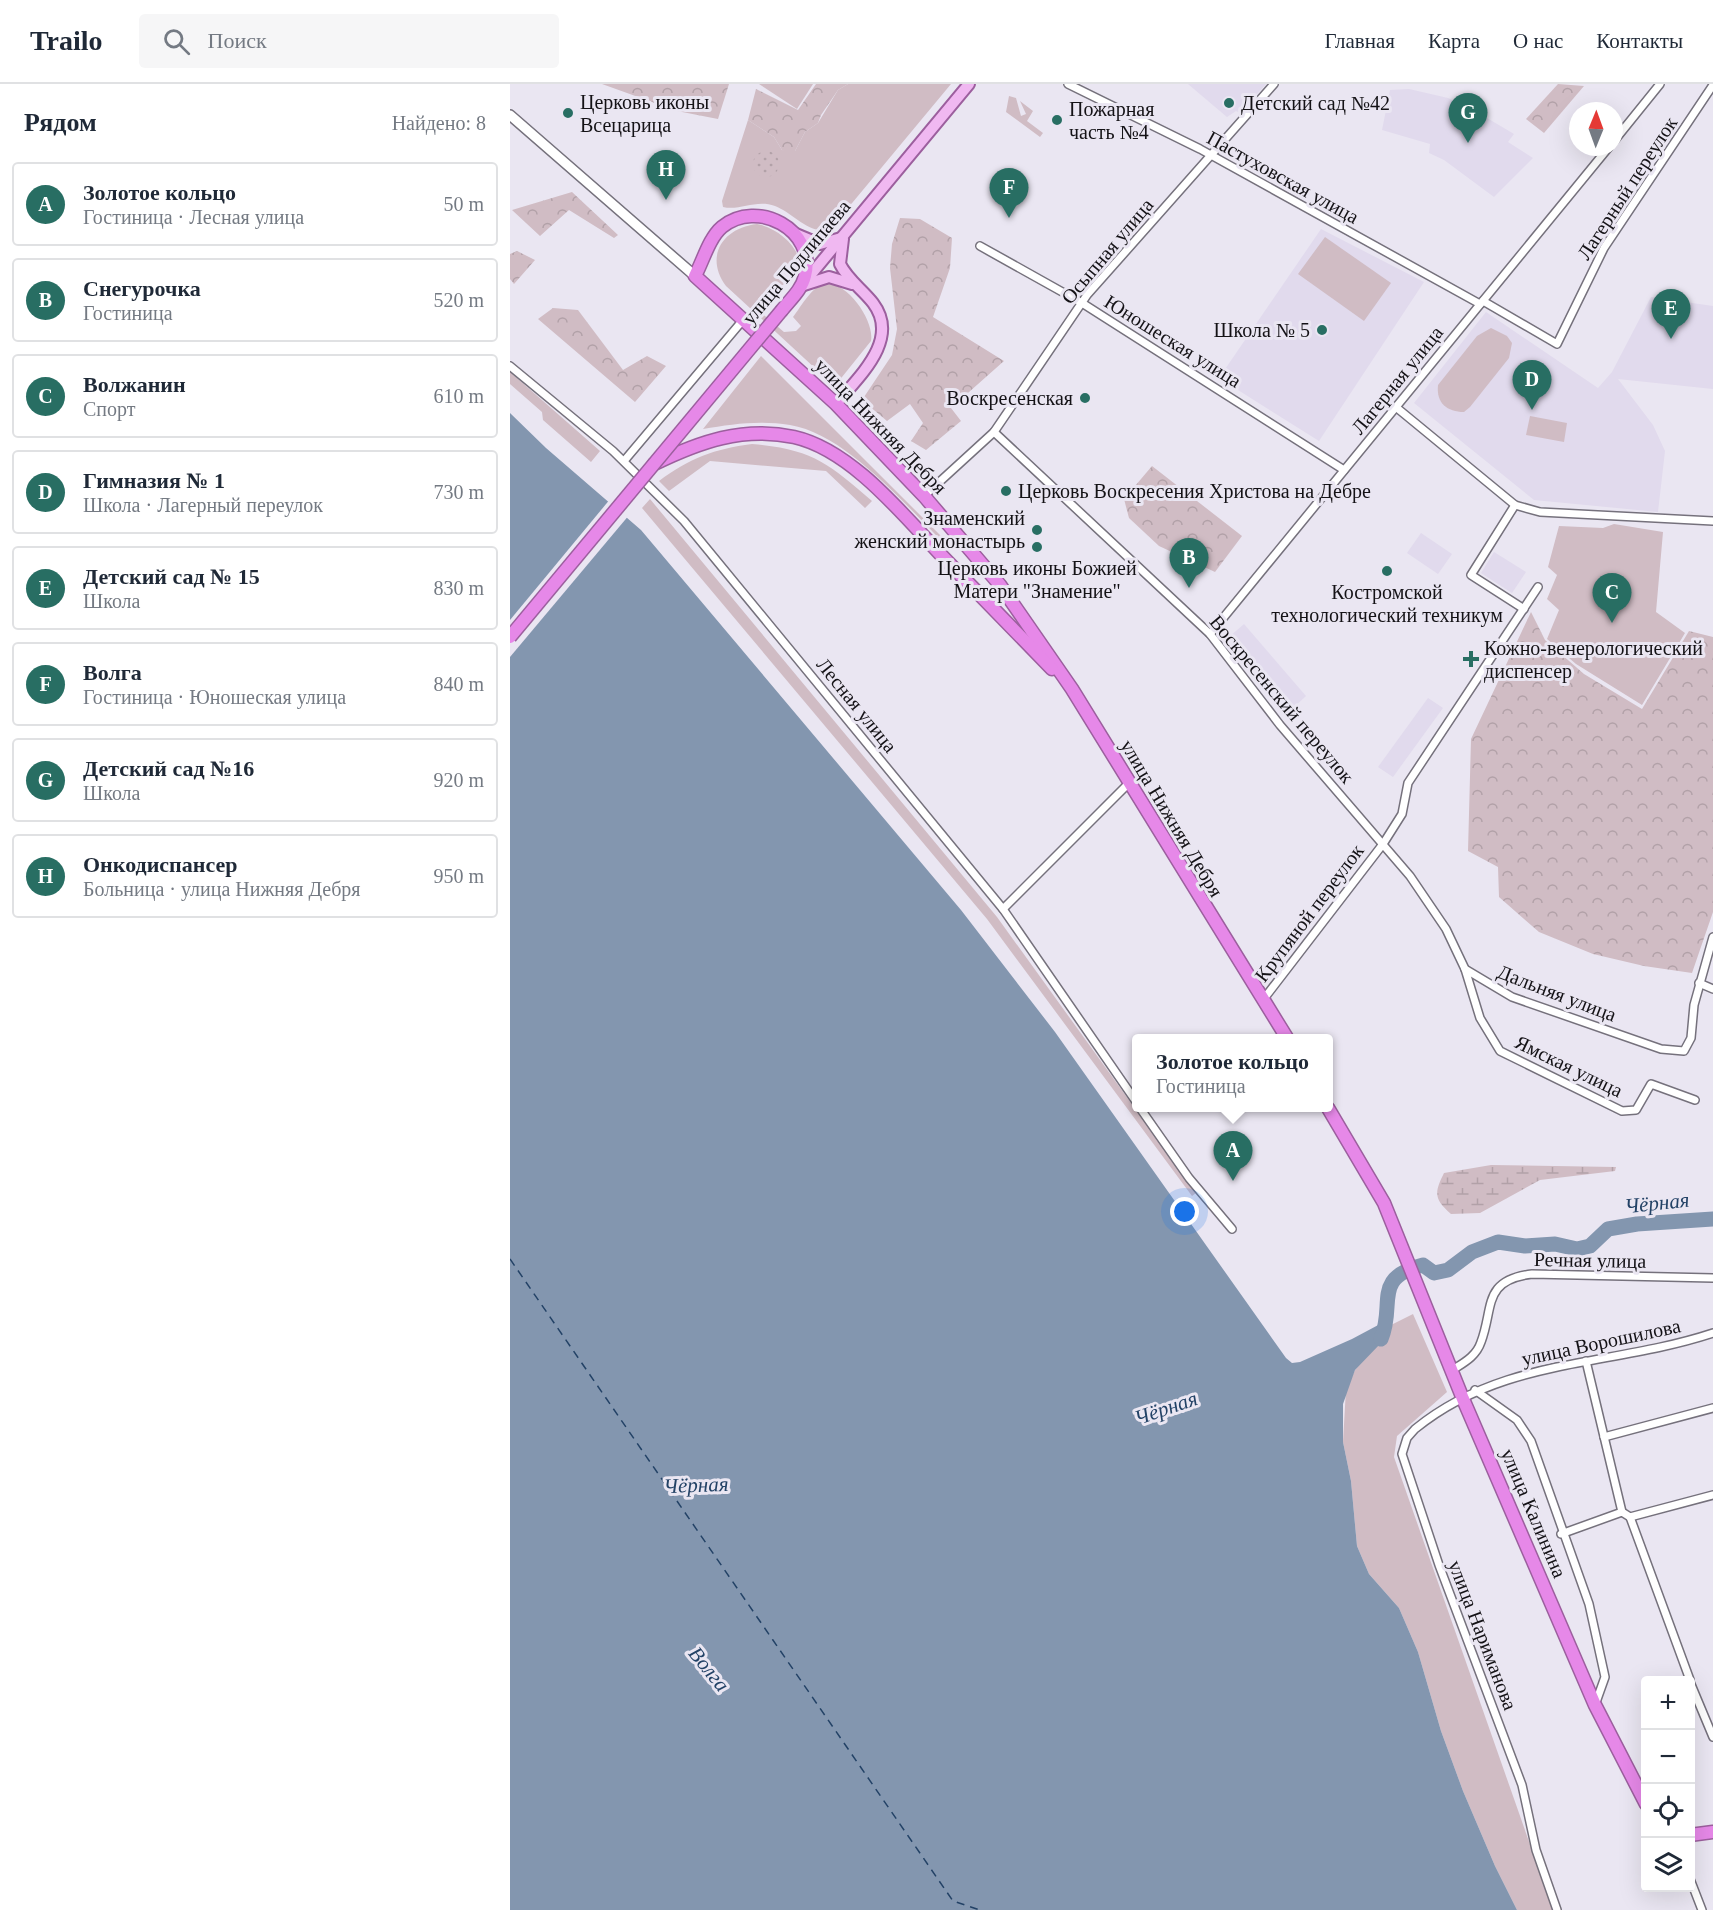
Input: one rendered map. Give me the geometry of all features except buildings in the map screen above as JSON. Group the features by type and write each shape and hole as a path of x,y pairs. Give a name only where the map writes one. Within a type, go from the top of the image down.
{"highway":[{"path":"695,276 715,234 734,220 747,216 765,217 776,220 796,234 807,255 805,277 801,287"},
{"name":"улица Нижняя Дебря","path":"695,276 836,404 924,496 1000,585 1072,689 1284,1034"},
{"name":"улица Подлипаева","path":"510,638 801,287"},
{"path":"653,464 705,441 735,435 765,434 794,437 836,455 898,510 1072,689"},
{"name":"улица Калинина","path":"1331,1112 1384,1203 1451,1371 1595,1705 1641,1794"},
{"path":"1695,1834 1713,1832"}],"main road":[{"name":"улица Подлипаева","path":"801,287 969,84"},
{"name":"улица Нижняя Дебря","path":"510,115 695,276"},
{"path":"796,234 820,244 828,244 844,236"},
{"path":"836,404 868,364 882,340 882,319 877,309 855,286 840,264 839,253 844,236"},
{"path":"801,287 829,277 855,286"}],"street":[{"name":"Пастуховская улица","path":"1068,84 1210,155 1557,344"},
{"name":"Осыпная улица","path":"924,496 994,432 1082,303 1274,84"},
{"path":"1623,130 1660,84"},
{"name":"Лагерный переулок","path":"1557,344 1604,248 1713,85"},
{"name":"Лагерная улица","path":"1210,634 1602,156"},
{"name":"Юношеская улица","path":"980,246 1082,303 1344,470"},
{"path":"624,461 743,320"},
{"name":"Лесная улица","path":"510,366 624,461 684,521 1003,909 1132,1096"},
{"path":"1397,408 1515,505 1540,513 1713,521"},
{"name":"Воскресенский переулок","path":"994,432 1210,634 1280,725 1383,844"},
{"path":"1515,505 1471,575 1524,609"},
{"path":"1465,969 1446,928 1410,876 1383,844 1402,814 1408,783 1538,588"},
{"path":"1003,909 1129,783"},
{"name":"Крупяной переулок","path":"1263,1001 1383,844"},
{"name":"Дальняя улица","path":"1465,969 1512,997 1675,1052 1684,1051 1689,1046 1699,982 1713,937"},
{"name":"Ямская улица","path":"1465,969 1480,1018 1500,1051 1622,1111 1636,1110 1651,1084 1695,1100"},
{"path":"1699,982 1713,989"},
{"path":"1143,1112 1188,1178 1232,1229"},
{"name":"Речная улица","path":"1451,1371 1472,1357 1481,1342 1493,1294 1515,1276 1532,1274 1713,1278"},
{"name":"улица Ворошилова","path":"1463,1399 1475,1390 1555,1365 1679,1344 1713,1333"},
{"path":"1586,1361 1622,1512 1630,1517 1688,1676"},
{"name":"улица Калинина","path":"1475,1390 1517,1420 1531,1441 1562,1534 1589,1604 1605,1677 1595,1705"},
{"name":"улица Нариманова","path":"1463,1399 1415,1429 1407,1438 1402,1454 1439,1566 1522,1785 1536,1850 1557,1910"},
{"path":"1604,1437 1713,1408"},
{"path":"1630,1517 1713,1495"},
{"path":"1562,1534 1622,1512"},
{"path":"1695,1693 1713,1737"},
{"path":"1695,1892 1702,1910"}],"shaded area":[{"name":"Детский сад №42","path":"1188,84 1266,84 1240,113 1236,111 1227,117"},
{"path":"1409,89 1448,98 1482,115 1514,134 1508,142 1533,158 1494,197 1444,160 1429,153 1430,144 1382,130 1390,90"},
{"name":"Школа № 5","path":"1321,229 1424,282 1319,441 1219,378"},
{"path":"1651,297 1713,306 1713,389 1618,379 1653,425 1665,451 1658,512 1534,500 1414,403 1486,312 1598,388 1612,372"},
{"path":"1421,533 1452,554 1438,574 1407,553"},
{"path":"1494,552 1526,572 1512,593 1481,573"},
{"path":"1244,624 1306,696 1292,709 1229,637"},
{"path":"1428,698 1443,708 1393,777 1378,767"}],"green space":[{"path":"602,84 729,84 718,119 677,111"},
{"path":"759,84 813,84 797,109"},
{"path":"816,84 848,84 838,90 818,123 805,132 795,151 788,153 782,150 774,137 748,120 756,89 798,110"},
{"path":"848,84 951,84 833,226 818,230 811,228 782,209 768,204 736,208 723,207 722,201 748,120 774,137 782,150 795,151 805,132 818,123 838,90"},
{"path":"1558,84 1584,86 1544,133 1526,119"},
{"path":"1009,96 1016,98 1021,116 1026,114 1020,101 1033,111 1027,121 1043,133 1040,137 1006,112"},
{"path":"766,151 775,155 779,164 775,173 766,177 757,173 753,164 757,155"},
{"path":"572,192 618,235 614,238 569,210 540,236 512,210"},
{"path":"900,218 920,219 952,238 950,268 933,317 1004,361 951,408 961,421 926,450 911,441 923,423 910,404 887,421 862,400 892,355 897,329 890,268 892,244"},
{"path":"757,224 770,228 782,236 799,258 795,271 771,300 762,294 758,299 758,310 784,332 796,331 801,326 793,317 809,295 821,285 830,284 839,287 848,293 863,312 871,332 871,341 838,382 830,382 726,286 720,275 717,254 720,245 735,231"},
{"path":"1325,237 1391,283 1364,321 1298,274"},
{"path":"517,251 535,260 514,284 510,279 510,254"},
{"path":"553,308 578,310 623,370 647,356 666,366 635,402 538,319"},
{"path":"1491,328 1507,336 1512,343 1509,358 1464,412 1448,408 1439,397 1438,385 1477,336"},
{"path":"761,356 948,543 946,545 874,474 832,442 811,431 790,425 768,423 735,424 703,429"},
{"path":"510,372 600,451 591,462 543,420 542,412 510,384"},
{"path":"1530,416 1567,423 1564,442 1526,435"},
{"path":"752,444 790,450 818,460 872,501 865,508 826,471 710,461 669,491 659,481 681,466 703,456"},
{"path":"1152,466 1242,536 1215,572 1159,546 1129,518 1124,499"},
{"path":"650,499 997,917 1132,1104 1132,1112 1138,1112 1196,1193 1192,1196 987,919 642,508"},
{"path":"1614,524 1663,532 1656,612 1685,633 1642,705 1576,664 1547,639 1559,610 1547,599 1557,575 1548,567 1559,526 1603,528"},
{"path":"1531,612 1545,640 1584,674 1642,709 1689,631 1713,637 1713,912 1692,973 1644,966 1593,954 1539,932 1499,897 1498,867 1468,851 1471,739"},
{"path":"1491,1165 1616,1167 1615,1171 1540,1180 1480,1213 1451,1214 1441,1204 1437,1191 1444,1173"},
{"path":"1413,1314 1447,1392 1397,1436 1394,1457 1553,1910 1517,1910 1495,1866 1463,1791 1441,1731 1418,1652 1399,1608 1369,1574 1357,1546 1351,1481 1343,1442 1346,1389 1355,1370 1391,1325"}],"water":[{"name":"Волга","path":"510,413 546,448 641,530 961,910 1055,1032 1286,1358 1292,1363 1300,1362 1382,1323 1387,1321 1391,1325 1381,1343 1355,1370 1343,1404 1343,1442 1351,1481 1357,1546 1369,1574 1399,1608 1418,1652 1441,1731 1463,1791 1495,1866 1517,1910 510,1910"}],"pier":[{"path":"611,498 630,514 510,657 510,620"}],"waterway":[{"name":"Чёрная","path":"1381,1339 1391,1285 1407,1270 1423,1265 1434,1273 1448,1270 1472,1252 1498,1242 1525,1246 1555,1244 1577,1249 1590,1246 1608,1229 1637,1224 1713,1219"}],"ferry route":[{"path":"510,1259 953,1901 980,1910"}],"place":[{"name":"Детский сад №42","path":"1229,103"},
{"name":"Церковь иконы Всецарица","path":"568,113"},
{"name":"Пожарная часть №4","path":"1057,120"},
{"name":"Детский сад №16","path":"1468,143"},
{"name":"Онкодиспансер","path":"666,200"},
{"name":"Волга","path":"1009,218"},
{"name":"Школа № 5","path":"1322,330"},
{"name":"Детский сад № 15","path":"1671,339"},
{"name":"Воскресенская","path":"1085,398"},
{"name":"Гимназия № 1","path":"1532,410"},
{"name":"Церковь Воскресения Христова на Дебре","path":"1006,491"},
{"name":"Знаменский женский монастырь","path":"1037,530"},
{"name":"Церковь иконы Божией Матери \"Знамение\"","path":"1037,547"},
{"name":"Костромской технологический техникум","path":"1387,571"},
{"name":"Снегурочка","path":"1189,588"},
{"name":"Волжанин","path":"1612,623"},
{"name":"Кожно-венерологический диспенсер","path":"1471,659"},
{"name":"Золотое кольцо","path":"1233,1181"}]}
